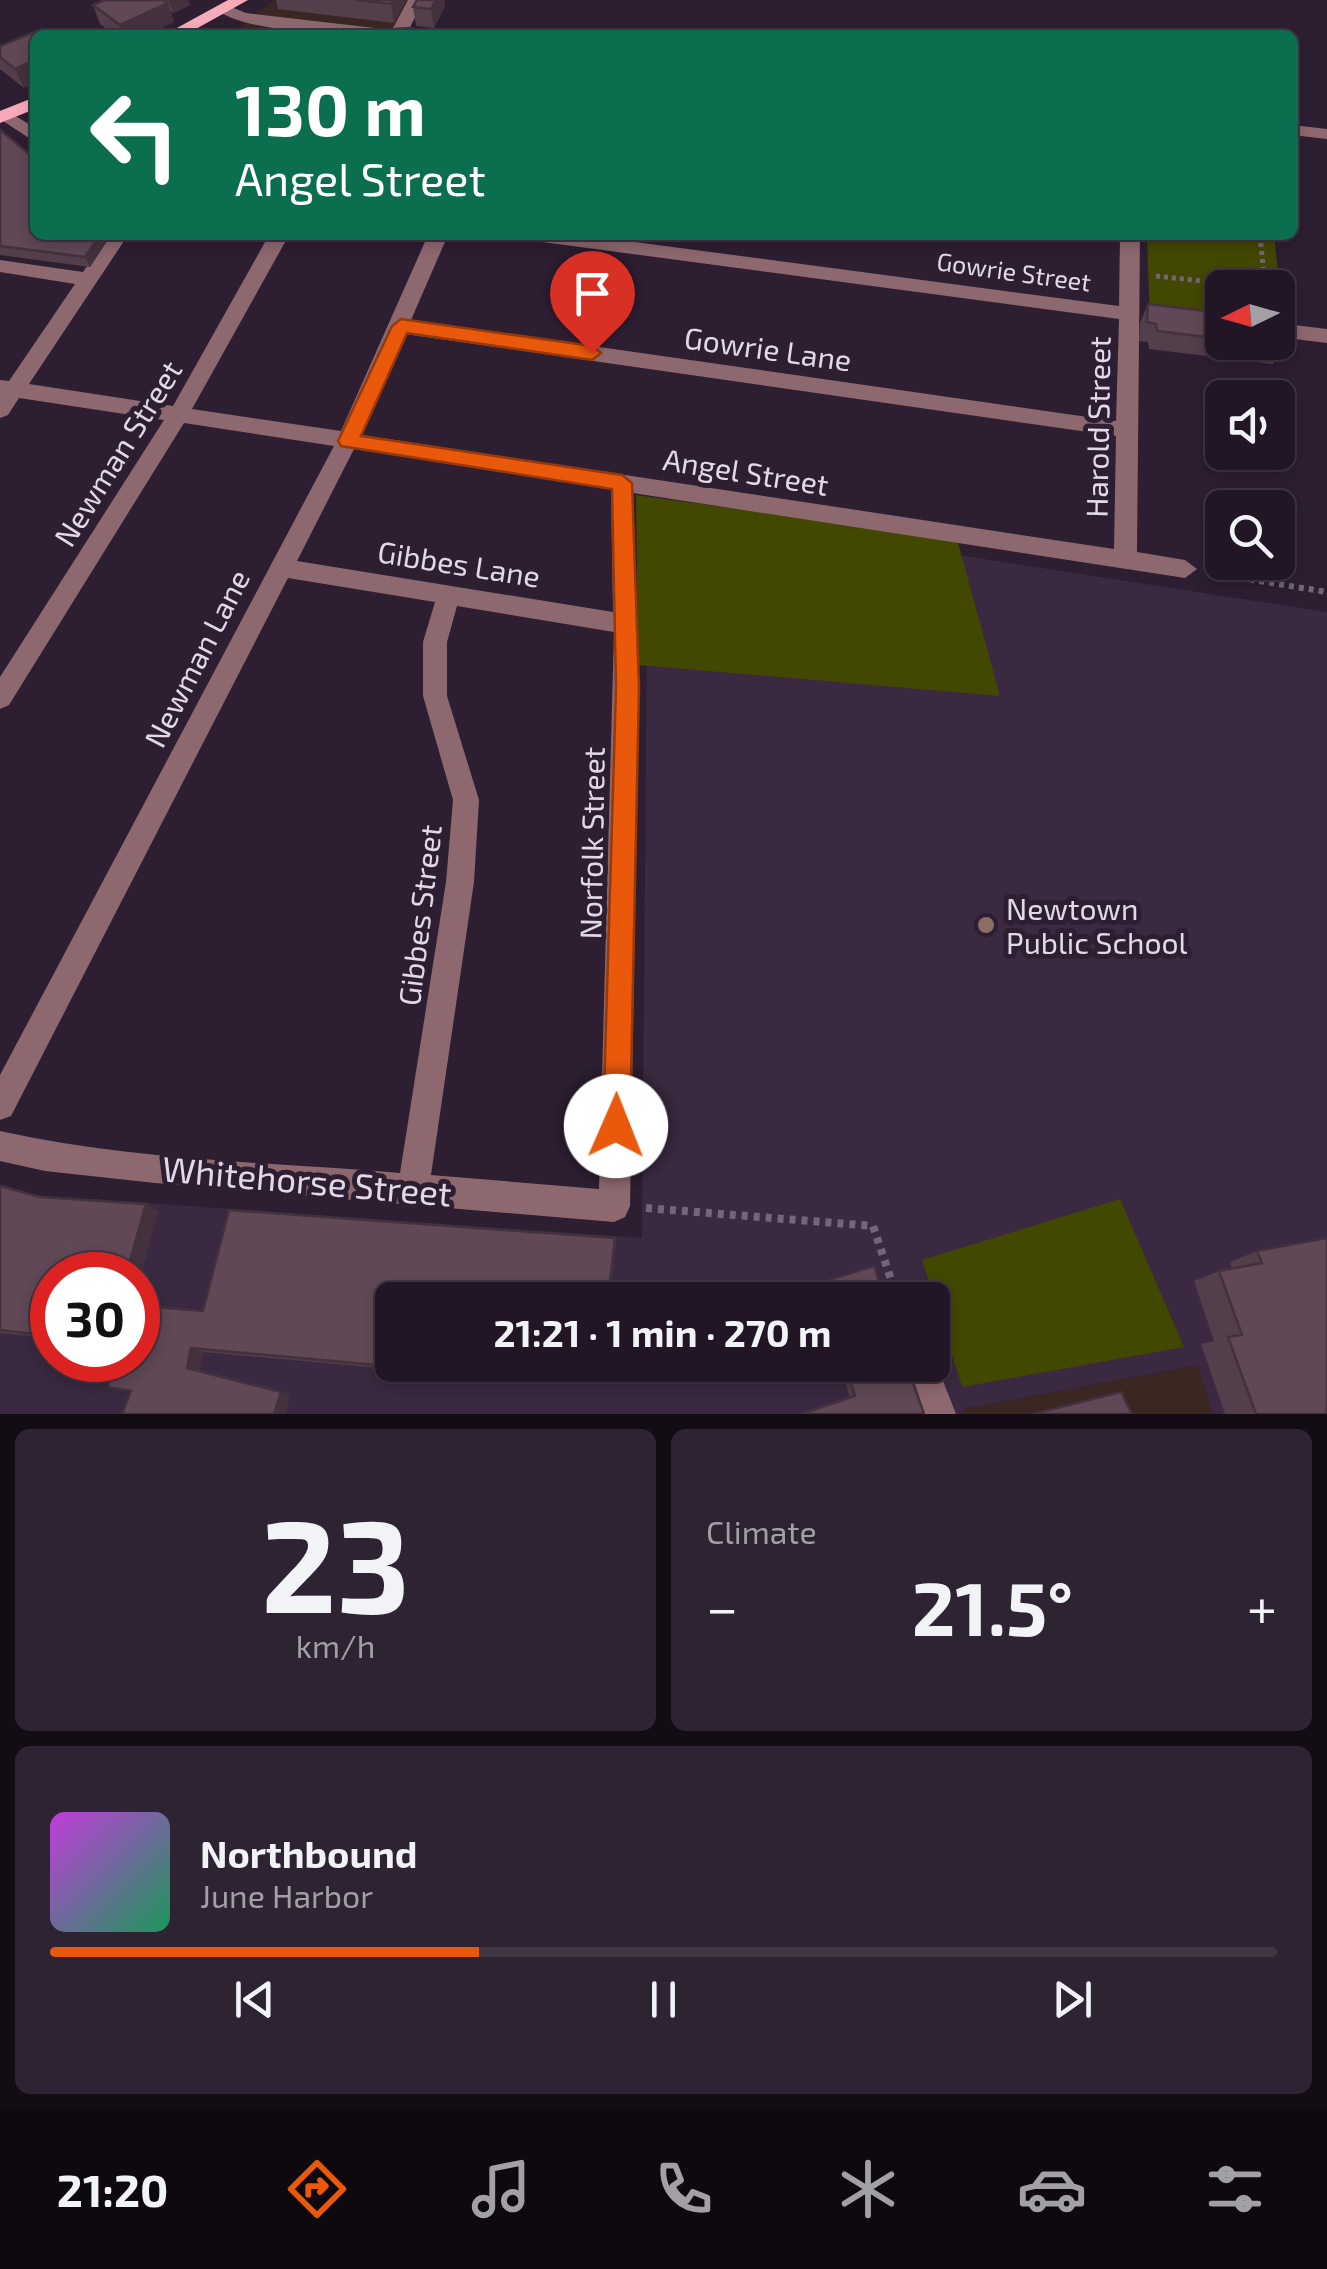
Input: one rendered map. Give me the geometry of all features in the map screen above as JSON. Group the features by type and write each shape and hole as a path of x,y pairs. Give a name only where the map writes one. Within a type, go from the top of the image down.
{"main road":[{"path":"182,30 232,5"},
{"path":"3,117 30,104"}],"street":[{"path":"399,30 416,0"},
{"path":"232,5 242,18 310,30"},
{"path":"3,117 30,134"},
{"path":"1298,131 1327,134"},
{"path":"0,410 7,389 115,240"},
{"name":"Newman Street","path":"0,698 178,415 276,240"},
{"name":"Newman Lane","path":"0,1105 348,441 436,240"},
{"name":"Gowrie Street","path":"573,240 1129,314"},
{"name":"Harold Street","path":"1126,560 1130,240"},
{"path":"0,266 90,278"},
{"name":"Gowrie Lane","path":"401,326 1127,430"},
{"path":"1295,332 1327,336"},
{"name":"Angel Street","path":"7,389 1186,570"},
{"name":"Norfolk Street","path":"614,1206 627,624 622,483"},
{"name":"Gibbes Lane","path":"280,567 627,624"},
{"name":"Gibbes Street","path":"413,1189 460,882 466,800 435,696 435,642 449,594"},
{"name":"Whitehorse Street","path":"0,1146 45,1156 154,1168 614,1206"},
{"path":"927,1382 939,1414"}],"path":[{"path":"1260,240 1263,270"},
{"path":"1130,273 1205,281"},
{"path":"1186,570 1327,592"},
{"path":"614,1206 874,1226 892,1282"}],"shaded area":[{"path":"274,0 416,0 401,30 236,30"},
{"path":"1147,240 1275,240 1278,270 1205,270 1205,335 1150,328"},
{"path":"636,495 957,539 1000,696 638,665"},
{"name":"Newtown Public School","path":"648,507 1327,612 1327,1414 1213,1414 1198,1365 963,1409 964,1414 0,1414 0,1184 34,1195 642,1238"},
{"path":"1120,1199 1184,1347 962,1387 950,1349 950,1282 929,1282 922,1260"},
{"path":"1198,1365 1213,1414 963,1414 963,1409"}],"building":[{"path":"105,0 168,3 120,25 93,5"},
{"path":"356,0 393,0 391,4"},
{"path":"417,0 436,0 431,9 413,7"},
{"path":"30,34 30,62 15,69 0,57 0,46"},
{"path":"0,130 30,155 30,240 97,240 85,257 0,246"},
{"path":"1148,304 1205,311 1205,337 1157,331 1156,324 1147,322"},
{"path":"0,1186 40,1197 146,1204 132,1252 30,1252 30,1333 0,1330"},
{"path":"229,1210 615,1238 610,1282 375,1282 375,1365 191,1348 187,1368 281,1392 274,1414 122,1414 131,1391 108,1387 109,1382 160,1382 160,1308 203,1311"},
{"path":"1327,1238 1327,1414 1256,1414 1228,1337 1242,1335 1219,1271 1262,1263 1257,1251"},
{"path":"874,1266 879,1282 823,1282"},
{"path":"850,1382 913,1382 924,1414 801,1414 855,1396"},
{"path":"1121,1392 1132,1414 1033,1414"}],"place":[{"name":"Newtown Public School","path":"986,925"}],"route":[{"path":"592,353 401,326 348,441 622,483 627,687 616,1126"}]}
